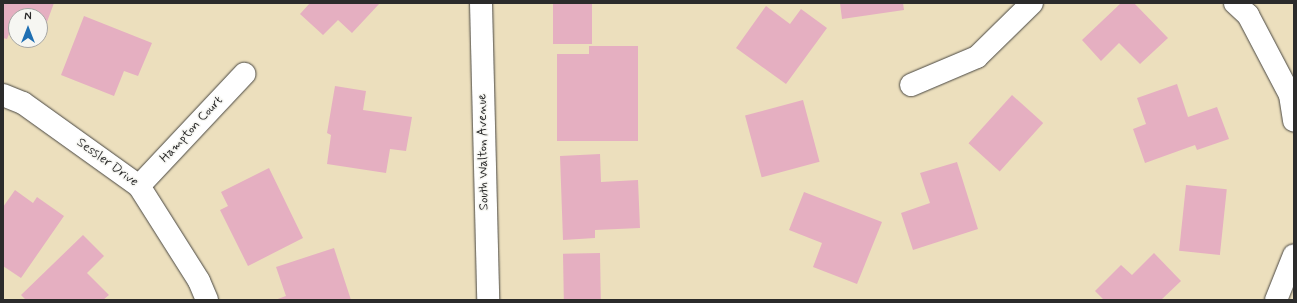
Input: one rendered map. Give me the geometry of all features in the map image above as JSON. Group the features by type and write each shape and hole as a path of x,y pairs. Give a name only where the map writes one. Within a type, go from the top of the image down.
{"street":[{"name":"South Walton Avenue","path":"481,3 488,300"},
{"path":"911,85 977,57 1032,3"},
{"path":"1235,3 1248,15 1290,95 1294,121"},
{"name":"Hampton Court","path":"140,186 244,74"},
{"name":"Sessler Drive","path":"3,95 23,103 140,186 199,281 207,300"},
{"path":"1276,300 1294,255"}],"building":[{"path":"3,3 54,3 48,19 48,8 8,8 8,36 7,39 3,38"},
{"path":"310,3 380,3 352,33 338,20 323,35 300,14"},
{"path":"553,3 592,3 592,44 553,44"},
{"path":"840,3 903,3 904,10 842,19"},
{"path":"1121,3 1134,3 1168,38 1140,64 1119,43 1101,61 1082,40"},
{"path":"766,6 790,24 801,9 827,28 786,84 736,48"},
{"path":"84,16 152,43 138,76 124,71 114,96 61,75"},
{"path":"589,46 638,46 638,141 557,141 557,54 589,54"},
{"path":"1177,84 1188,117 1217,107 1229,139 1197,150 1195,145 1145,163 1133,129 1146,124 1137,98"},
{"path":"335,86 366,91 363,110 412,117 406,151 390,149 386,173 327,164 331,135 327,133"},
{"path":"1012,95 1043,123 1000,171 969,143"},
{"path":"803,100 820,162 762,177 745,116"},
{"path":"600,154 601,182 638,180 640,228 595,230 595,238 563,240 560,156"},
{"path":"957,162 978,229 913,250 901,213 930,203 920,173"},
{"path":"269,168 303,238 248,266 220,210 228,206 221,192"},
{"path":"1186,185 1227,189 1220,255 1179,251"},
{"path":"15,190 33,203 37,197 64,216 21,278 3,266 3,207"},
{"path":"804,192 882,222 857,284 813,267 822,243 789,230"},
{"path":"83,235 104,256 87,273 109,295 103,300 26,300 21,295"},
{"path":"334,248 351,300 275,300 286,296 276,267"},
{"path":"600,253 601,300 564,300 563,254"},
{"path":"1154,253 1181,281 1161,300 1104,300 1095,291 1121,265 1132,275"}]}
